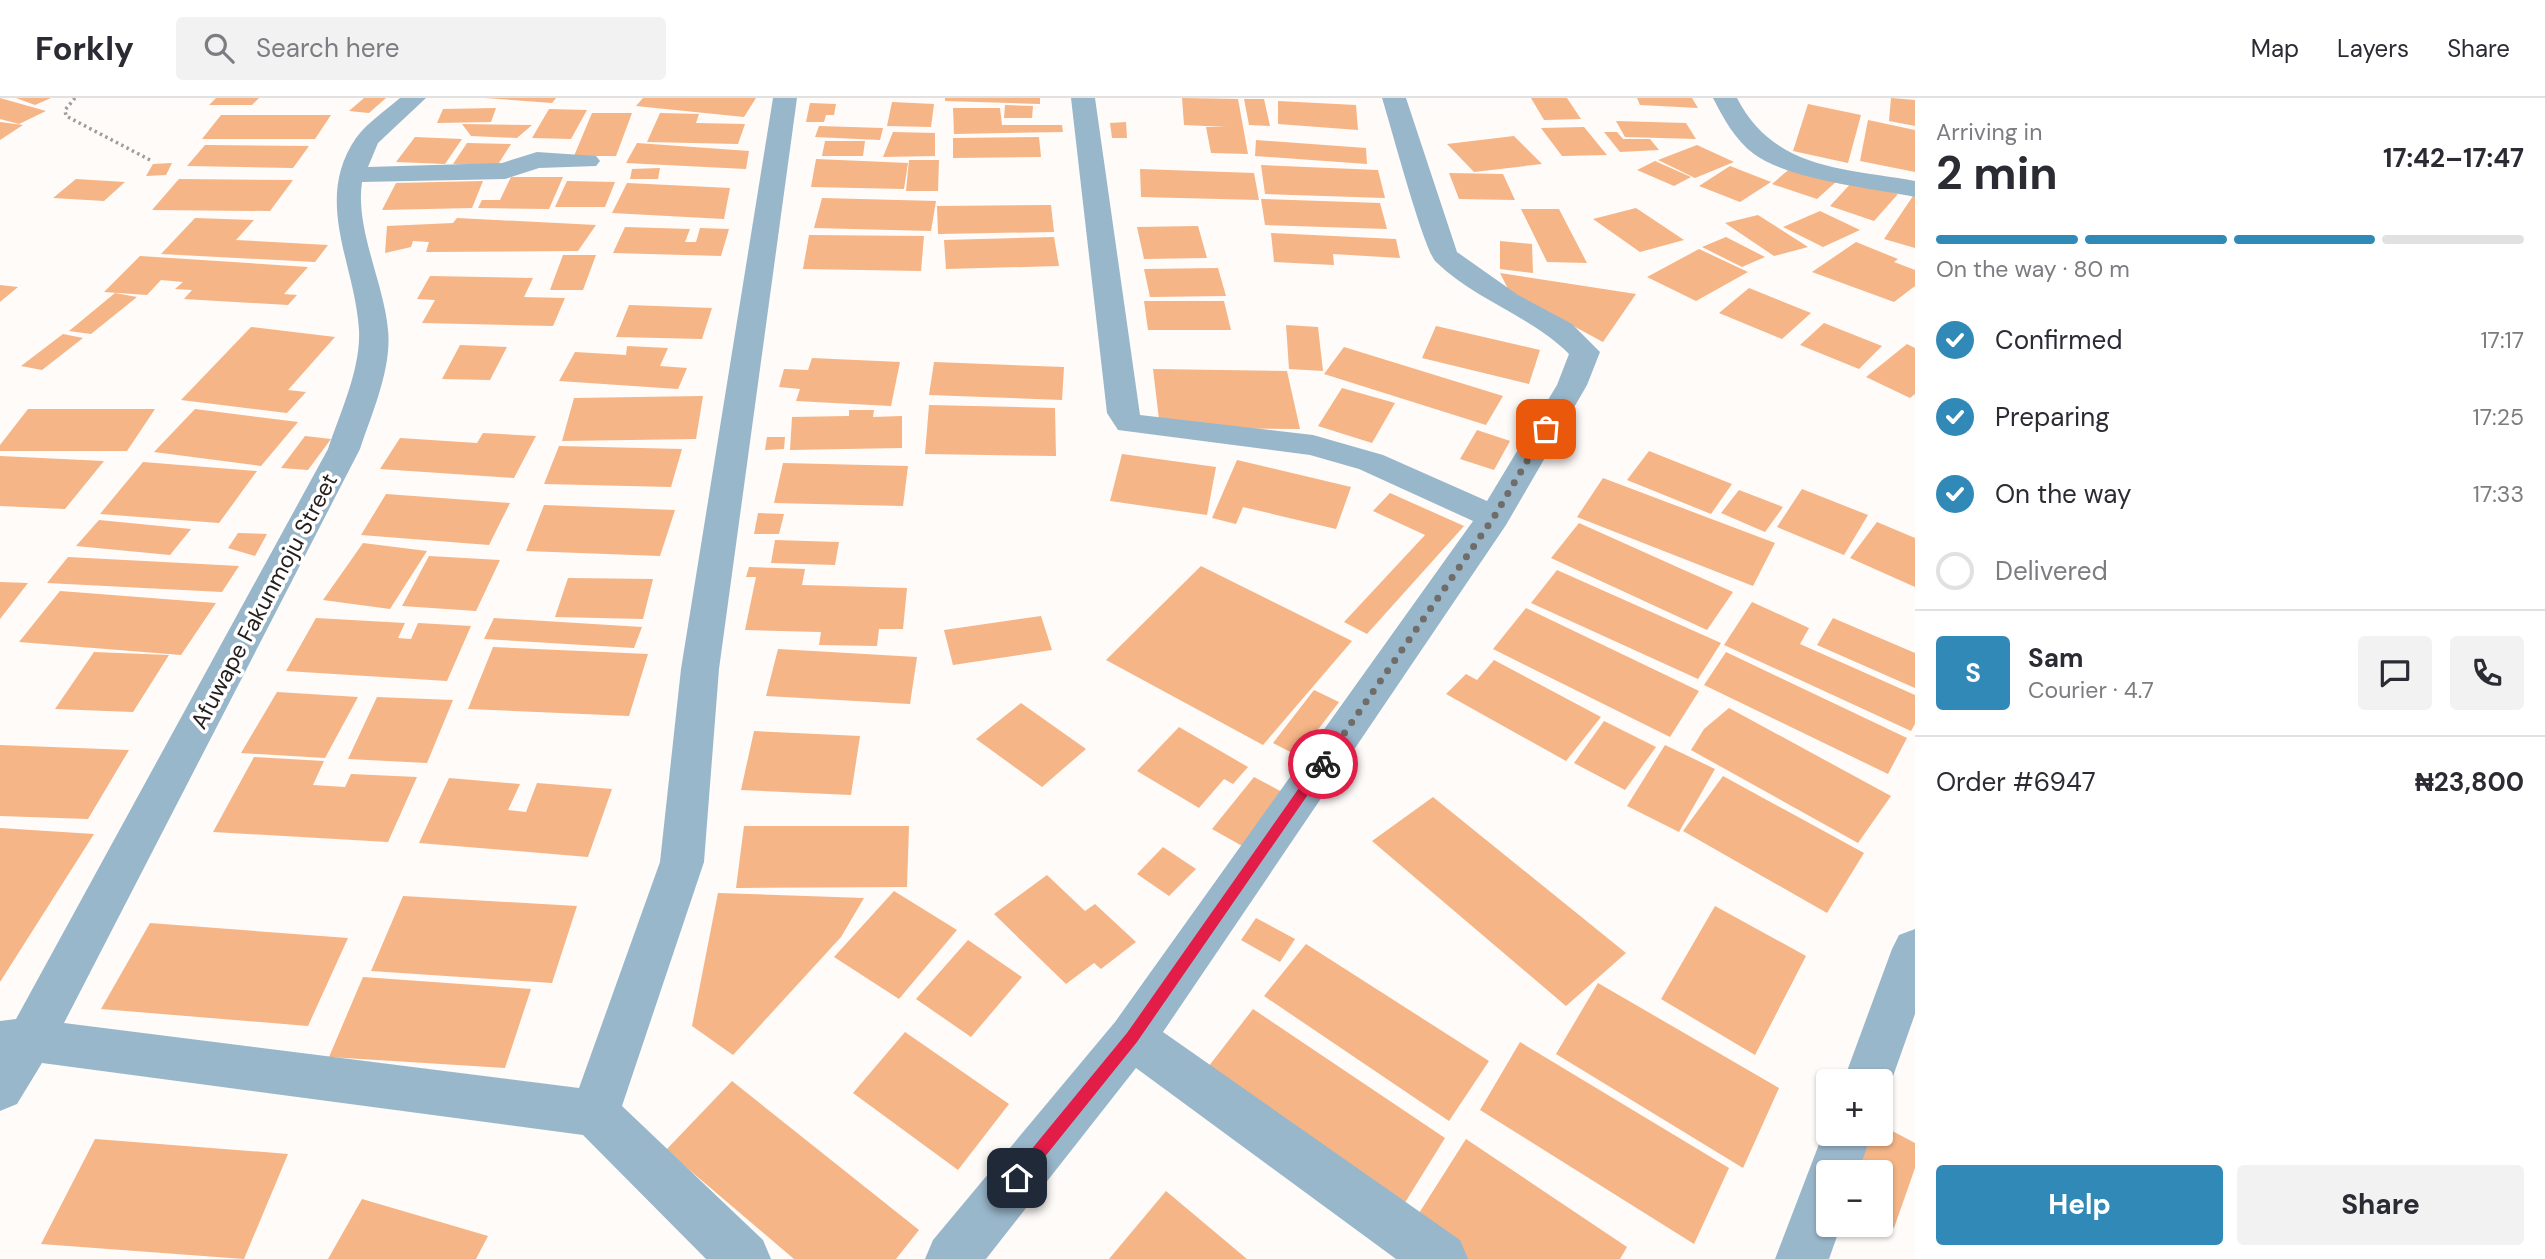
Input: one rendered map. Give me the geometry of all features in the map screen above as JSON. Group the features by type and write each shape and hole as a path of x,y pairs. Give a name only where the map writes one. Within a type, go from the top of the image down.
{"street":[{"name":"Afuwape Fakunmoju Street","path":"0,1088 15,1040 344,449 368,375 374,331 353,234 348,185 367,140 414,98"},
{"path":"596,1113 682,862 700,669 785,98"},
{"path":"1083,98 1123,413 1129,423 1313,445 1371,462 1494,517"},
{"path":"952,1259 1132,1037 1494,517 1572,384 1585,352 1562,330 1508,301 1444,256 1394,98"},
{"path":"1726,98 1746,132 1765,152 1842,175 1915,189"},
{"path":"353,175 505,171 537,160 587,161"},
{"path":"1872,1069 1915,949"},
{"path":"1132,1037 1440,1259"},
{"path":"15,1040 596,1113 744,1259"},
{"path":"1802,1259 1816,1221"}],"path":[{"path":"75,98 65,110 66,116 152,161"}],"building":[{"path":"0,98 46,111 19,124 0,119"},
{"path":"16,98 51,98 35,105"},
{"path":"216,98 259,98 252,105 209,105"},
{"path":"364,98 386,98 369,113 349,111"},
{"path":"485,98 556,98 552,103"},
{"path":"643,98 756,98 744,117 636,106"},
{"path":"945,98 1040,98 1040,104 945,101"},
{"path":"1182,98 1238,99 1248,154 1211,153 1206,127 1227,127 1184,125"},
{"path":"1531,98 1567,98 1581,119 1544,120"},
{"path":"1637,98 1692,98 1698,108 1640,105"},
{"path":"1891,98 1915,100 1915,126 1889,121"},
{"path":"1244,99 1264,99 1270,126 1249,125"},
{"path":"1278,101 1356,105 1358,130 1278,124"},
{"path":"892,102 934,104 931,127 887,126"},
{"path":"810,103 836,104 834,115 826,115 824,122 806,122"},
{"path":"1808,104 1861,115 1848,163 1793,151"},
{"path":"1005,105 1033,106 1032,118 1004,118"},
{"path":"496,108 491,122 437,123 443,109"},
{"path":"953,108 1000,108 1002,125 1062,125 1063,132 954,134"},
{"path":"549,109 587,110 571,139 532,138"},
{"path":"592,113 632,113 616,156 574,156"},
{"path":"660,113 699,114 696,123 745,124 738,144 647,142"},
{"path":"221,115 331,115 315,139 202,139"},
{"path":"1868,120 1915,130 1915,172 1860,161"},
{"path":"1616,121 1686,123 1696,139 1625,137"},
{"path":"0,122 23,125 0,140"},
{"path":"1126,122 1127,138 1112,138 1110,123"},
{"path":"462,124 532,125 517,138 471,136"},
{"path":"819,126 883,128 880,140 815,137"},
{"path":"1584,127 1607,155 1562,156 1541,128"},
{"path":"893,132 935,133 935,156 883,157"},
{"path":"1604,132 1617,132 1623,139 1650,139 1659,150 1620,152"},
{"path":"1514,136 1542,164 1474,172 1447,144"},
{"path":"415,137 462,139 445,164 396,162"},
{"path":"1039,137 1041,157 953,158 953,138"},
{"path":"1256,140 1366,148 1367,164 1255,156"},
{"path":"825,141 865,141 863,156 822,156"},
{"path":"467,143 511,144 497,166 453,164"},
{"path":"637,143 749,151 746,169 626,163"},
{"path":"205,145 309,146 293,168 187,166"},
{"path":"1697,145 1734,162 1695,178 1658,160"},
{"path":"816,159 908,163 904,189 811,187"},
{"path":"909,160 939,160 938,191 906,191"},
{"path":"1655,161 1691,177 1674,186 1637,170"},
{"path":"172,163 166,175 146,176 153,164"},
{"path":"1261,165 1378,170 1385,198 1265,194"},
{"path":"1730,166 1771,182 1740,202 1699,186"},
{"path":"1793,166 1838,180 1817,199 1772,184"},
{"path":"660,168 658,179 630,179 632,169"},
{"path":"1140,169 1254,173 1259,200 1141,197"},
{"path":"1449,173 1503,174 1515,200 1459,199"},
{"path":"511,177 563,177 549,209 478,208 482,200 500,200"},
{"path":"76,179 125,182 104,201 53,198"},
{"path":"179,179 293,180 270,211 152,210"},
{"path":"1854,180 1898,194 1874,221 1830,206"},
{"path":"483,181 472,208 382,210 396,183"},
{"path":"567,181 615,182 605,207 555,207"},
{"path":"627,183 730,188 724,219 612,213"},
{"path":"1915,196 1915,248 1884,239"},
{"path":"822,198 936,201 931,231 814,228"},
{"path":"1261,199 1380,203 1387,229 1265,225"},
{"path":"1051,205 1054,232 938,234 937,206"},
{"path":"1636,208 1684,240 1640,252 1593,219"},
{"path":"1521,209 1559,209 1587,263 1547,262"},
{"path":"1820,211 1860,230 1823,247 1783,227"},
{"path":"1758,215 1808,247 1774,256 1725,223"},
{"path":"195,218 254,220 236,240 328,245 315,262 161,254"},
{"path":"457,218 596,225 578,251 426,252 429,242 413,241 411,247 385,253 387,226 453,223"},
{"path":"1198,226 1207,258 1144,259 1137,227"},
{"path":"625,227 690,229 685,242 696,242 700,228 729,229 721,256 613,253"},
{"path":"1271,233 1396,239 1400,258 1333,254 1334,265 1274,262"},
{"path":"809,235 924,236 921,271 803,269"},
{"path":"1054,237 1059,266 946,269 944,240"},
{"path":"1726,237 1765,257 1742,267 1702,247"},
{"path":"1500,241 1532,244 1533,273 1500,269"},
{"path":"1856,242 1898,259 1894,262 1915,270 1915,286 1894,302 1812,272"},
{"path":"1699,249 1748,272 1696,301 1647,277"},
{"path":"563,255 596,255 583,290 550,290"},
{"path":"140,256 308,267 284,294 297,295 288,305 184,299 192,290 175,289 183,282 161,280 147,295 104,292"},
{"path":"1218,268 1226,296 1150,297 1144,269"},
{"path":"1500,273 1636,294 1603,342 1509,291"},
{"path":"430,276 533,278 524,297 565,298 553,326 422,323 435,300 417,299"},
{"path":"0,285 18,287 0,302"},
{"path":"1749,288 1811,313 1782,339 1719,313"},
{"path":"115,293 137,297 91,334 69,331"},
{"path":"1144,301 1224,301 1231,330 1148,330"},
{"path":"629,305 712,308 702,339 616,337"},
{"path":"1824,323 1882,346 1859,369 1800,345"},
{"path":"1286,325 1318,327 1323,371 1289,369"},
{"path":"1436,326 1540,350 1529,384 1422,358"},
{"path":"251,327 335,337 288,390 306,392 287,413 181,400"},
{"path":"63,334 83,338 42,370 21,366"},
{"path":"1907,344 1915,348 1915,394 1910,398 1866,377"},
{"path":"460,345 507,347 490,380 442,379"},
{"path":"627,346 668,348 660,366 687,368 678,389 559,381 575,352 626,355"},
{"path":"1344,347 1503,396 1486,425 1324,374"},
{"path":"812,358 900,362 891,406 796,401 800,389 779,387 784,369 808,370"},
{"path":"934,362 1064,367 1062,400 929,395"},
{"path":"1153,369 1287,371 1300,429 1160,428"},
{"path":"1342,388 1395,403 1372,443 1318,426"},
{"path":"703,396 696,439 562,441 574,398"},
{"path":"929,405 1055,408 1056,456 925,454"},
{"path":"28,409 155,409 127,451 0,451 0,445"},
{"path":"195,409 298,422 261,466 154,452"},
{"path":"849,410 874,410 873,417 902,416 902,448 790,450 792,417 849,416"},
{"path":"1477,430 1510,441 1494,470 1460,459"},
{"path":"483,433 536,436 514,478 380,469 400,438 477,443"},
{"path":"305,436 331,439 308,470 281,468"},
{"path":"767,437 785,437 784,449 765,450"},
{"path":"559,446 682,449 671,487 544,484"},
{"path":"1649,451 1732,484 1711,514 1627,480"},
{"path":"1122,454 1216,467 1207,515 1110,501"},
{"path":"0,456 104,461 65,509 0,506"},
{"path":"1237,460 1351,487 1336,529 1243,507 1236,524 1212,518"},
{"path":"143,462 257,471 219,523 100,514"},
{"path":"783,463 908,466 903,506 774,503"},
{"path":"1603,478 1775,543 1753,586 1577,517"},
{"path":"1802,489 1868,515 1844,555 1777,527"},
{"path":"1739,490 1783,507 1765,532 1721,513"},
{"path":"1390,493 1464,526 1367,634 1344,622 1425,535 1373,511"},
{"path":"386,494 510,503 489,545 361,535"},
{"path":"544,505 675,510 660,556 526,551"},
{"path":"758,513 784,514 779,534 754,534"},
{"path":"99,520 191,529 170,555 76,546"},
{"path":"1877,522 1915,538 1915,587 1850,558"},
{"path":"1579,523 1733,592 1707,630 1551,558"},
{"path":"238,533 267,534 255,556 228,548"},
{"path":"775,540 839,542 835,565 771,563"},
{"path":"363,543 427,551 390,609 323,600"},
{"path":"429,556 500,560 476,611 402,606"},
{"path":"68,557 239,566 222,592 47,583"},
{"path":"1201,566 1352,641 1263,745 1106,660"},
{"path":"749,567 805,569 802,585 907,588 903,629 879,629 877,646 819,645 821,632 745,630 756,577 746,577"},
{"path":"1557,570 1721,643 1698,679 1531,603"},
{"path":"568,578 653,579 643,619 555,617"},
{"path":"0,582 28,583 0,619"},
{"path":"60,591 216,603 181,655 19,642"},
{"path":"1752,602 1809,628 1800,644 1915,695 1915,724 1911,731 1724,645"},
{"path":"1526,608 1699,691 1670,737 1493,649"},
{"path":"1041,616 1052,650 953,665 944,630"},
{"path":"316,618 405,623 398,638 411,639 418,623 471,626 447,681 286,671"},
{"path":"494,618 642,627 634,648 484,639"},
{"path":"1833,618 1915,653 1915,688 1817,645"},
{"path":"493,647 648,654 629,716 468,709"},
{"path":"778,649 917,657 910,704 766,696"},
{"path":"94,652 169,655 133,712 55,709"},
{"path":"1726,652 1907,738 1888,774 1704,685"},
{"path":"1494,660 1601,717 1566,761 1446,694 1466,674 1477,680"},
{"path":"1314,690 1339,702 1298,756 1273,743"},
{"path":"277,692 358,697 325,758 241,753"},
{"path":"377,697 453,700 427,763 348,759"},
{"path":"1021,703 1086,749 1042,787 976,739"},
{"path":"1729,708 1891,796 1858,843 1691,750 1704,729"},
{"path":"1604,721 1656,747 1625,790 1574,763"},
{"path":"1179,727 1248,767 1233,784 1224,779 1199,808 1137,771"},
{"path":"754,731 860,736 851,795 741,790"},
{"path":"0,745 129,750 88,819 0,816"},
{"path":"1665,745 1715,769 1679,832 1627,806"},
{"path":"254,757 324,761 313,785 345,787 351,774 417,777 388,842 213,832"},
{"path":"1723,776 1864,853 1827,913 1683,831"},
{"path":"1254,777 1286,794 1244,847 1212,829"},
{"path":"449,778 520,784 508,810 526,812 537,783 612,789 588,857 419,843"},
{"path":"1433,797 1626,953 1566,1006 1372,841"},
{"path":"744,826 909,826 907,887 736,888"},
{"path":"0,828 94,834 0,982"},
{"path":"1163,847 1196,869 1169,896 1137,874"},
{"path":"1047,875 1085,911 1095,904 1136,942 1101,969 1094,963 1066,984 994,914"},
{"path":"894,891 957,930 899,999 834,957"},
{"path":"718,893 864,898 841,937 733,1055 692,1026"},
{"path":"403,896 577,906 552,983 371,971"},
{"path":"1715,906 1806,956 1755,1055 1661,999"},
{"path":"1256,918 1295,939 1280,962 1241,940"},
{"path":"150,923 348,938 308,1026 101,1009"},
{"path":"968,940 1022,977 971,1037 916,999"},
{"path":"1306,944 1489,1061 1449,1121 1264,996"},
{"path":"363,977 531,989 505,1068 329,1057"},
{"path":"1598,983 1779,1088 1743,1168 1556,1054"},
{"path":"1253,1009 1445,1138 1401,1209 1205,1071"},
{"path":"905,1032 1009,1104 958,1170 853,1093"},
{"path":"1520,1042 1729,1168 1694,1244 1480,1110"},
{"path":"732,1081 919,1230 896,1259 794,1259 666,1150"},
{"path":"1893,1131 1915,1143 1915,1168 1894,1228 1893,1160 1862,1160 1867,1146 1893,1146"},
{"path":"95,1139 288,1154 244,1259 41,1244"},
{"path":"1466,1139 1627,1247 1620,1259 1467,1259 1414,1221"},
{"path":"1166,1191 1247,1259 1109,1259"},
{"path":"362,1199 488,1236 476,1259 328,1259"}],"way so far":[{"path":"1323,764 1494,517 1546,429"}],"route":[{"path":"1017,1178 1132,1037 1323,764"}]}
